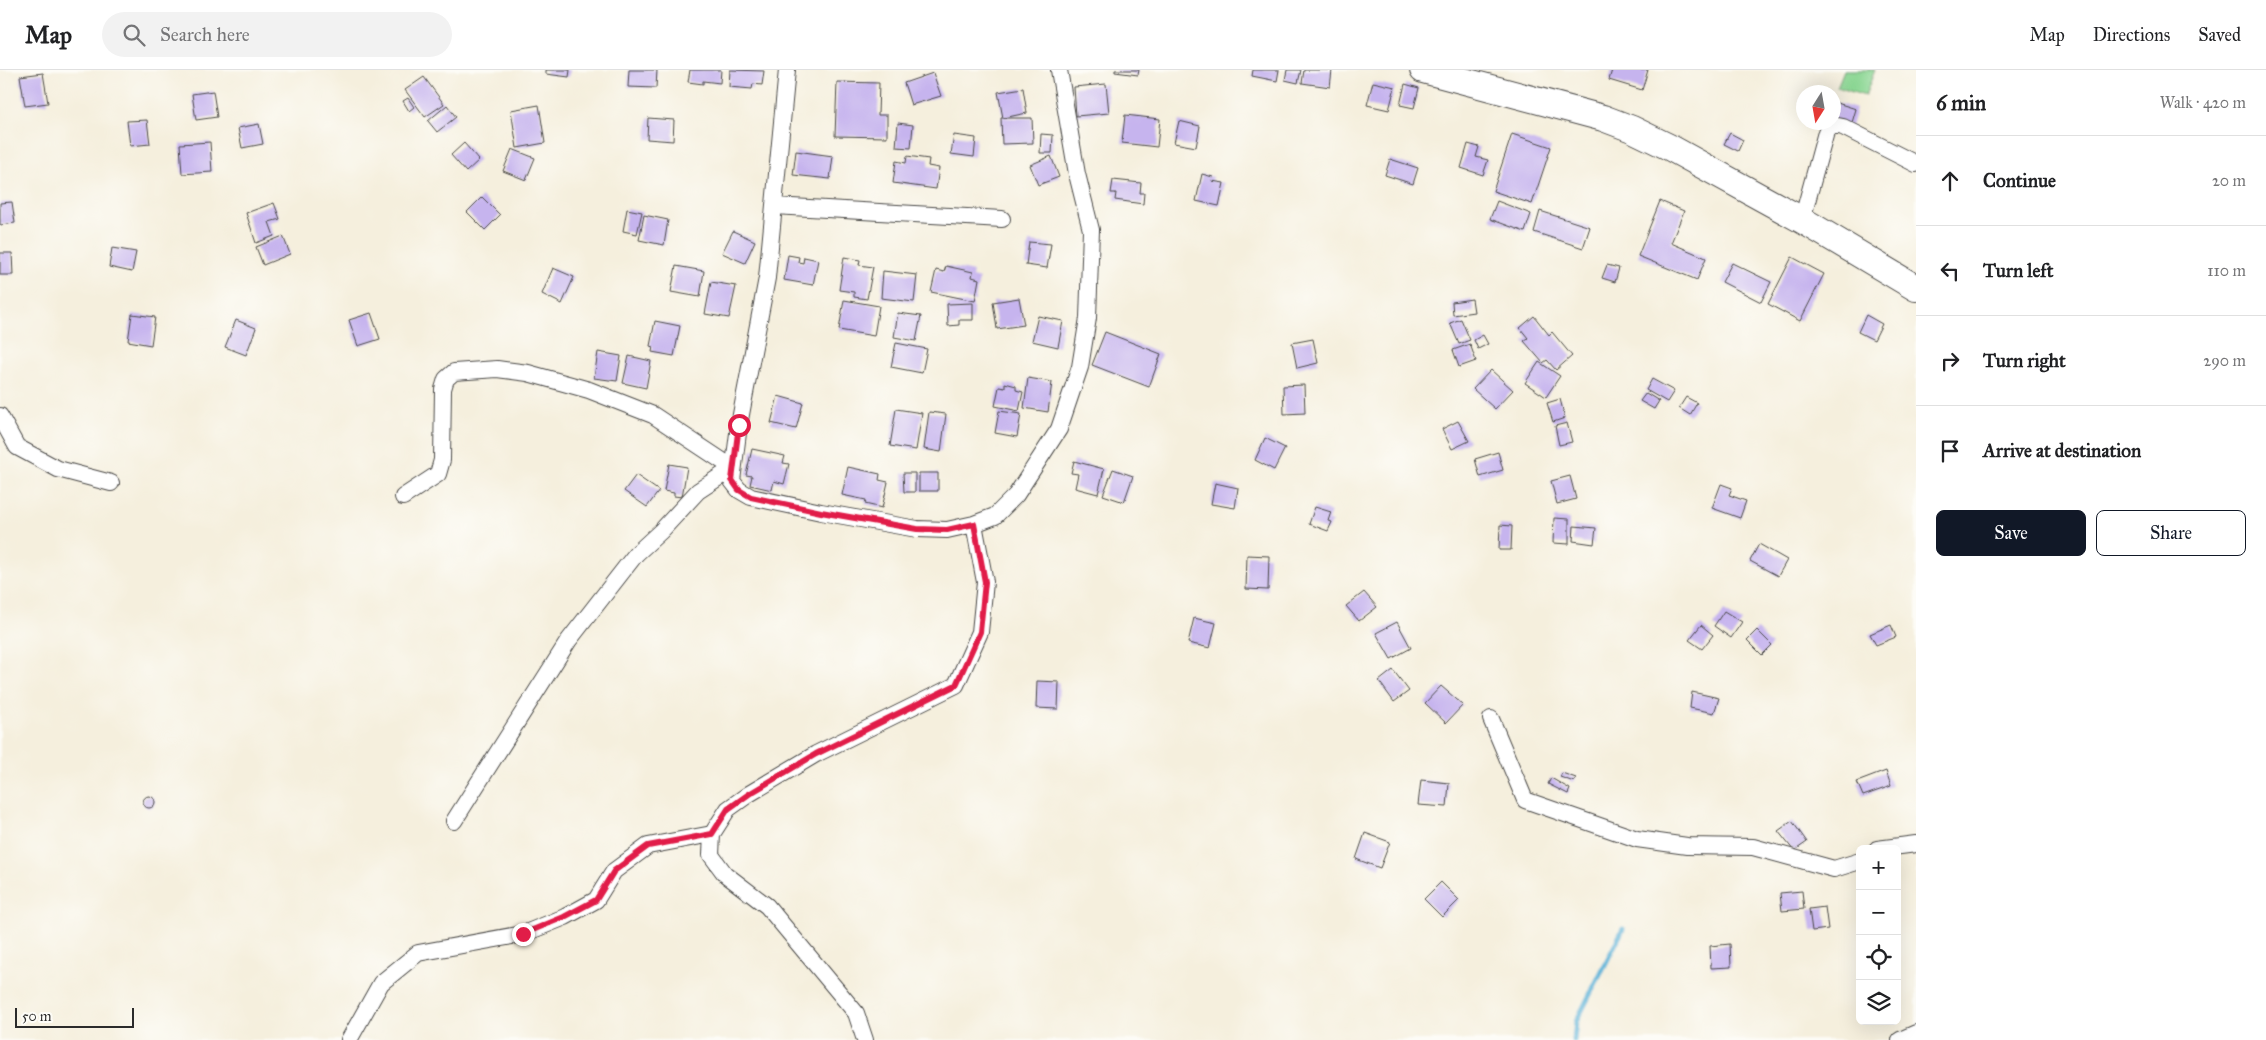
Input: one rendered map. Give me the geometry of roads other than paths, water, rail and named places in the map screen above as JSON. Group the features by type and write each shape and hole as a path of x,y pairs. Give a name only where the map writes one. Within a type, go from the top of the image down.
{"main road":[{"path":"1423,70 1602,118 1632,129 1669,147 1802,220 1916,288"}],"street":[{"path":"787,70 767,278 739,425 732,480 735,486 751,497 917,529 947,530 974,524 995,516 1016,495 1059,429 1080,367 1088,318 1091,230 1077,174 1059,70"},
{"path":"1802,220 1826,132 1833,125 1843,127 1916,164"},
{"path":"774,206 1002,219"},
{"path":"402,497 438,474 442,460 442,389 446,379 454,372 497,370 528,373 589,390 653,415 733,468"},
{"path":"0,416 17,448 58,469 111,483"},
{"path":"454,821 569,640 636,554 661,532 698,491 733,468"},
{"path":"865,1040 856,1013 767,906 725,874 711,855 712,834 728,809 749,794 816,754 956,685 980,632 985,582 974,524"},
{"path":"1491,719 1525,800 1637,839 1687,846 1753,847 1834,868 1856,862"},
{"path":"349,1040 381,983 418,953 523,934 564,917 596,900 614,871 648,846 712,834"},
{"path":"1901,846 1916,844"},
{"path":"1900,1040 1916,1033"}],"waterway":[{"path":"1574,1040 1576,1022 1623,929"}]}
